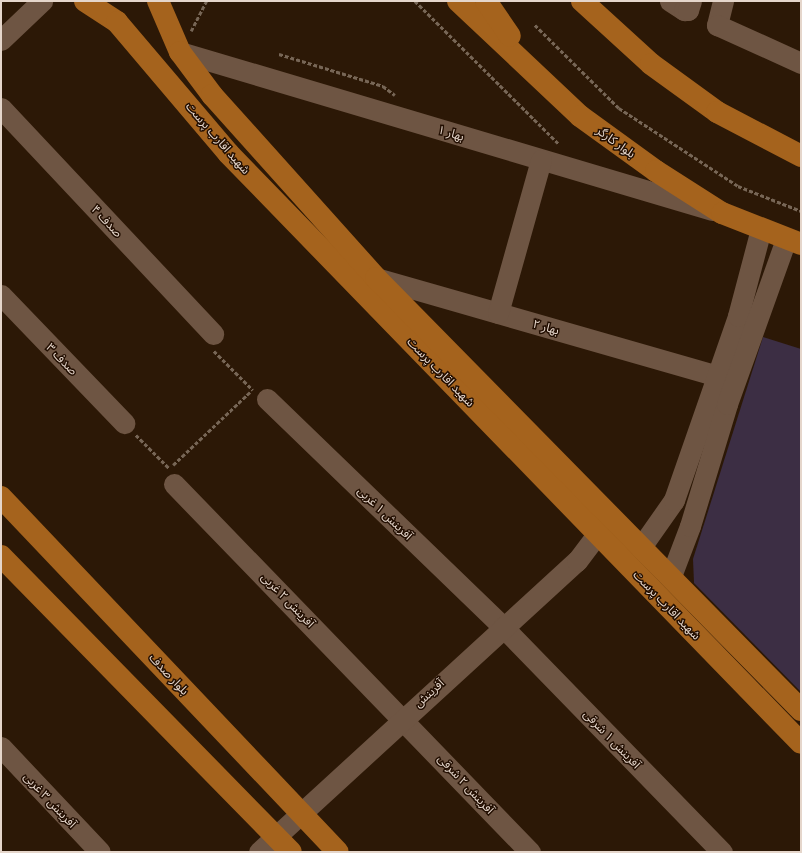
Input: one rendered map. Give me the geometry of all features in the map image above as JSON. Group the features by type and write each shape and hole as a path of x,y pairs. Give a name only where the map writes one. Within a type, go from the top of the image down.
{"main road":[{"name":"شهید اقارب پرست","path":"84,1 112,8 148,57 228,152 801,743"},
{"name":"شهید اقارب پرست","path":"158,1 180,52 212,95 376,278 671,576 801,710"},
{"name":"بلوار کارگر","path":"458,1 580,116 722,213 794,242"},
{"path":"486,1 537,74"},
{"path":"582,1 651,64 717,112 801,156"},
{"name":"بلوار صدف","path":"1,496 338,852"},
{"path":"1,556 291,852"}],"street":[{"path":"1,40 42,1"},
{"path":"670,1 684,10 688,10 691,1"},
{"path":"724,1 717,25 801,63"},
{"name":"بهار ۱","path":"180,52 722,213"},
{"name":"صدف ۴","path":"1,108 213,334"},
{"path":"498,313 541,160"},
{"path":"641,547 674,500 738,316 761,228"},
{"path":"671,576 690,526 726,404 794,242"},
{"name":"بهار ۲","path":"376,278 717,376"},
{"name":"صدف ۳","path":"1,295 124,423"},
{"name":"آفرینش ۱ غربی","path":"259,395 503,627"},
{"name":"آفرینش ۲ غربی","path":"174,484 402,716"},
{"name":"آفرینش","path":"258,852 402,716 576,561 598,533"},
{"name":"آفرینش ۱ شرقی","path":"503,627 722,852"},
{"name":"آفرینش ۲ شرقی","path":"402,716 530,852"},
{"name":"آفرینش ۳ غربی","path":"1,747 100,852"}],"path":[{"path":"180,52 206,1"},
{"path":"414,1 520,110 564,149"},
{"path":"535,25 619,108 738,186 801,211"},
{"path":"279,54 383,86 400,97"},
{"path":"124,423 170,468 259,395 205,342 213,334"}],"building":[{"path":"763,337 801,349 801,692 694,583 693,559"}]}
